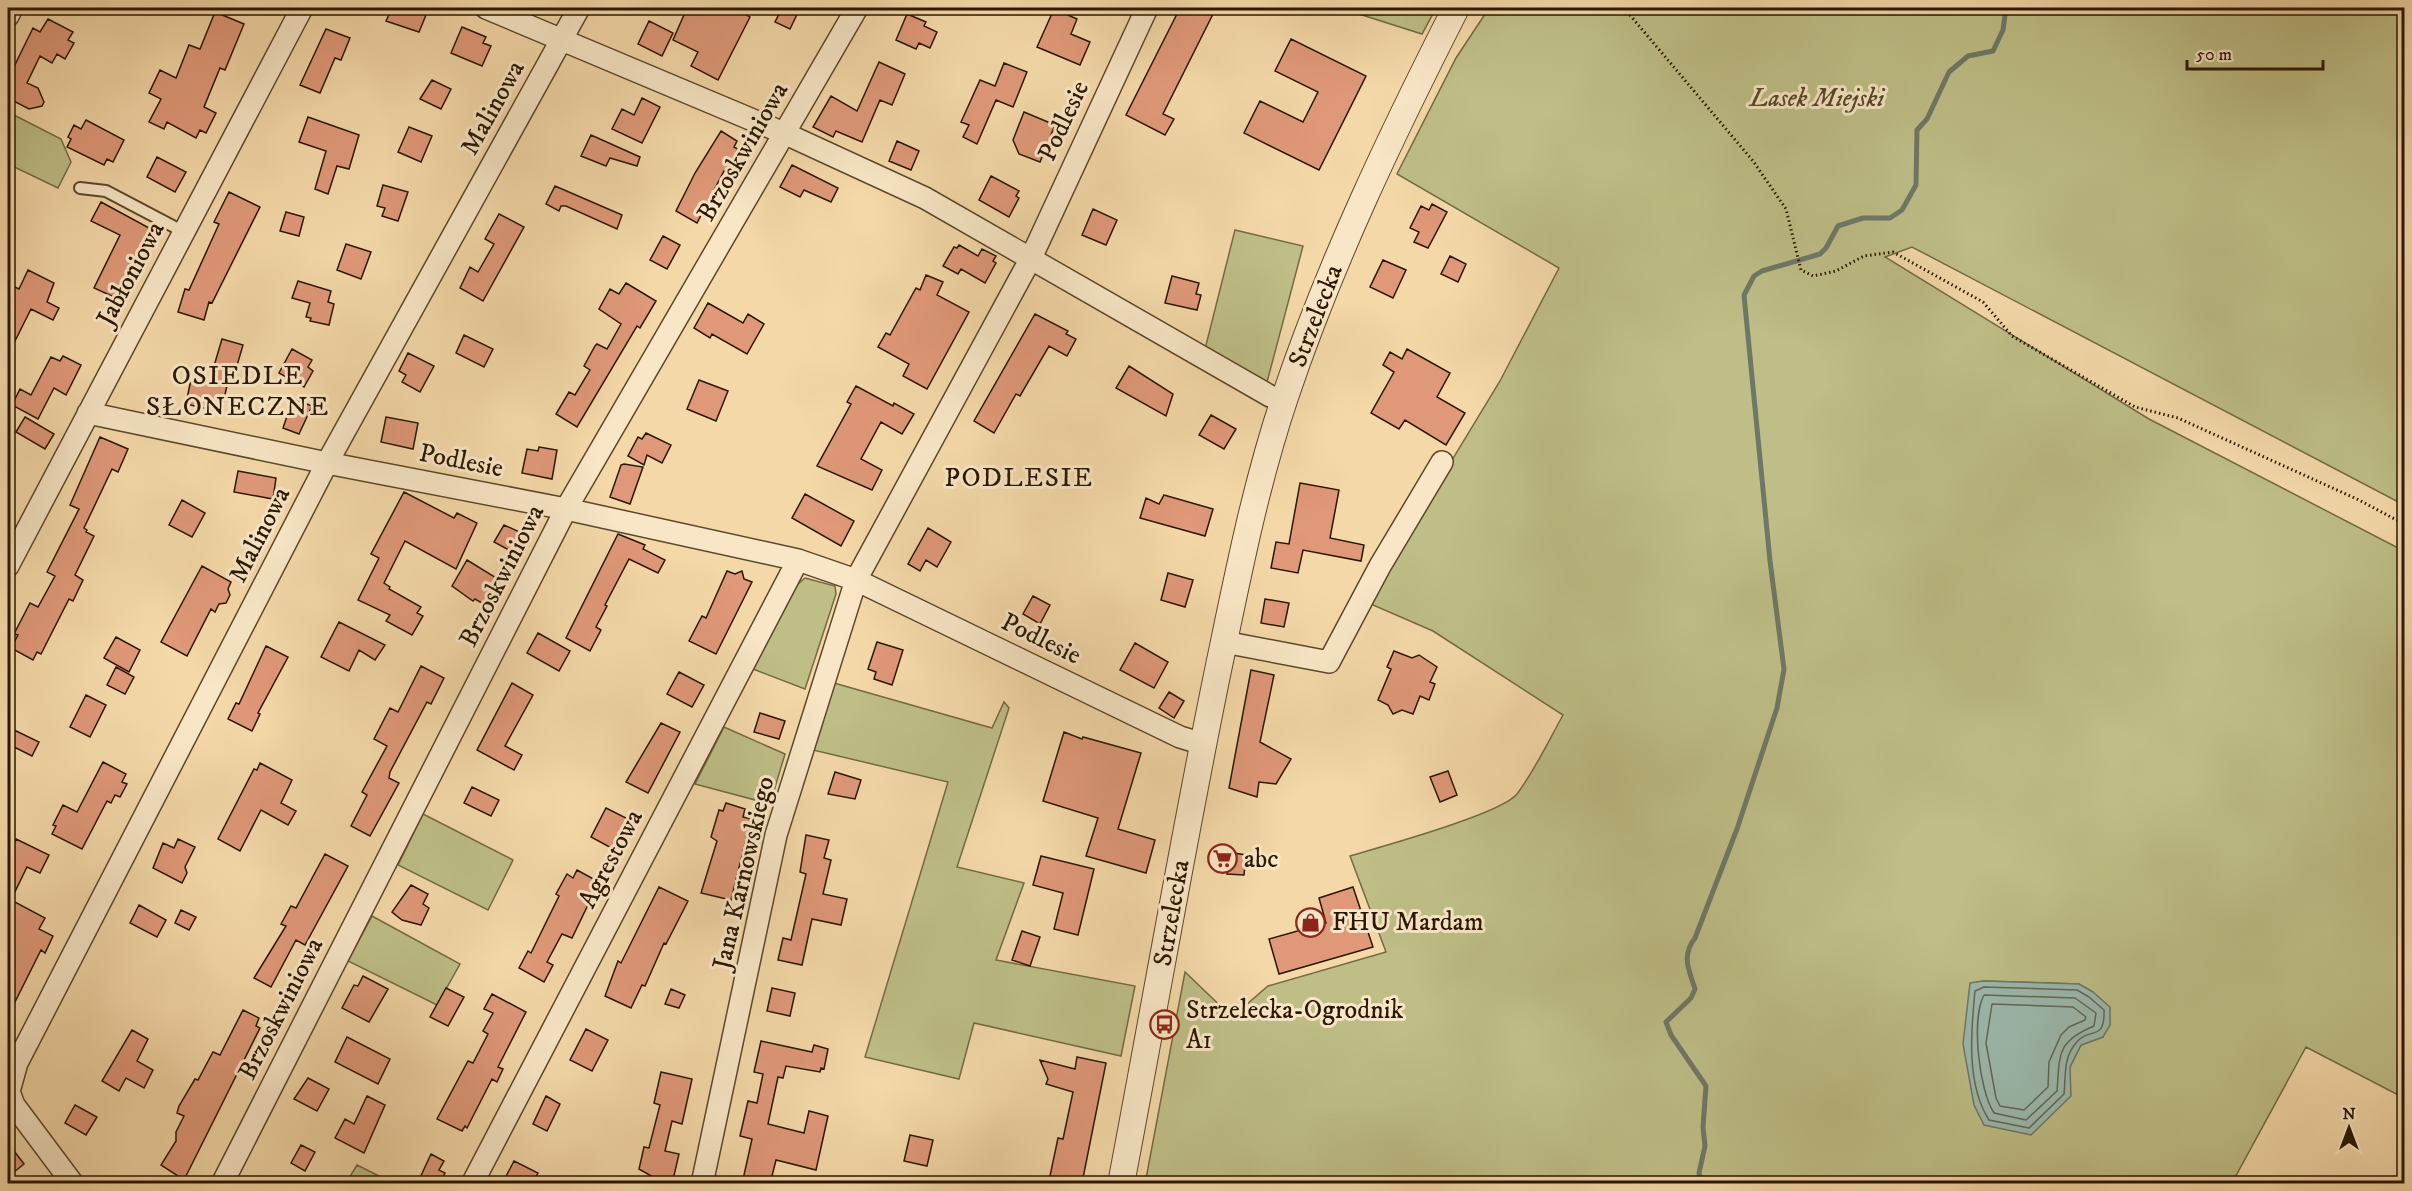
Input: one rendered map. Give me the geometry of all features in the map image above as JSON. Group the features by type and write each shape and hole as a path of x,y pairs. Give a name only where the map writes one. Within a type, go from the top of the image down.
{"street":[{"path":"8,16 12,8"},
{"name":"Jabłoniowa","path":"8,566 302,8"},
{"path":"486,8 786,134 925,198 1270,396 1284,400"},
{"name":"Malinowa","path":"9,1094 16,1063 327,463 579,8"},
{"name":"Brzoskwiniowa","path":"222,1184 567,509 857,8"},
{"name":"Podlesie","path":"856,580 1031,258 1147,8"},
{"name":"Strzelecka","path":"1121,1184 1224,642 1252,511 1284,400 1316,309 1370,184 1466,11"},
{"name":"Podlesie","path":"88,413 327,463 567,509 798,560 856,580 1180,736 1203,744"},
{"path":"1224,642 1329,662 1380,566 1442,462"},
{"name":"Agrestowa","path":"472,1184 798,560"},
{"name":"Jana Karnowskiego","path":"702,1184 776,835 856,580"},
{"path":"9,1094 14,1105 73,1184"}],"lane":[{"path":"80,188 105,191 184,232"}],"path":[{"path":"1466,11 1481,8"},
{"path":"1624,8 1753,161 1786,209 1801,270 1813,276 1836,271 1864,256 1893,252 1983,302 2012,336 2135,406 2178,418 2359,500 2404,524"}],"green space":[{"path":"1340,8 1436,8 1422,34"},
{"name":"Lasek Miejski","path":"1489,8 2404,8 2404,505 1912,247 1885,257 2149,419 2404,551 2404,1098 2306,1047 2232,1183 1145,1184 1185,972 1232,1017 1268,986 1386,952 1350,856 1465,820 1506,802 1524,785 1563,715 1433,631 1366,602 1500,381 1559,268 1397,174 1456,58","holes":["1983,981 2079,984 2093,992 2103,1037 2081,1045 2070,1067"]},
{"path":"8,112 61,139 71,162 58,188 8,164"},
{"path":"1235,230 1303,246 1266,386 1204,353"},
{"path":"805,578 835,586 836,594 805,689 753,669 797,585"},
{"path":"834,683 992,728 1004,702 1009,708 957,867 1024,883 996,960 1135,986 1121,1056 974,1023 959,1079 865,1057 948,782 813,750"},
{"path":"724,727 785,754 770,804 695,784"},
{"path":"423,814 513,860 488,910 398,865"},
{"path":"372,916 460,964 437,1005 348,961"},
{"path":"357,1165 393,1183 346,1183"}],"water":[{"path":"1983,981 2079,984 2093,992 2110,1007 2110,1025 2103,1037 2081,1045 2070,1067 2071,1096 2031,1135 1984,1125 1974,1105 1963,1044 1970,983"}],"building":[{"path":"392,8 419,8 418,12 426,15 419,32 386,21"},
{"path":"687,8 745,8 742,12 750,17 718,80 691,66 698,52 673,40"},
{"path":"782,8 800,8 790,29 775,22"},
{"path":"1180,8 1216,8 1163,114 1174,119 1165,135 1126,115"},
{"path":"1054,9 1077,19 1071,34 1090,42 1080,65 1037,47"},
{"path":"215,12 244,24 225,70 220,68 204,107 216,113 206,133 200,130 196,138 167,122 164,129 149,122 161,99 149,93 160,70 176,78 189,45 200,49"},
{"path":"907,14 926,22 924,26 937,32 930,48 919,43 916,49 896,40"},
{"path":"48,19 73,32 68,40 74,43 65,59 57,54 52,63 40,56 27,83 38,88 44,102 42,106 29,109 8,98 8,79 33,28 40,32"},
{"path":"649,21 673,33 662,56 638,44"},
{"path":"462,27 486,37 483,43 491,46 482,66 451,53"},
{"path":"326,29 350,38 341,60 335,58 320,93 300,85"},
{"path":"1291,39 1366,76 1319,170 1244,133 1260,101 1303,122 1318,92 1275,71"},
{"path":"879,62 905,74 892,105 880,100 862,142 836,131 833,137 813,127 831,96 857,111"},
{"path":"1004,63 1027,72 1013,107 996,100 977,144 963,137 969,125 961,122 980,80 995,86"},
{"path":"432,80 451,89 441,109 420,99"},
{"path":"642,98 660,107 642,143 612,129 622,109 634,115"},
{"path":"1024,112 1055,125 1040,162 1019,154 1013,140"},
{"path":"308,117 359,135 349,169 337,166 328,194 315,189 326,151 299,142"},
{"path":"86,120 124,140 113,162 107,159 104,165 67,147 71,139 68,137 74,125 81,129"},
{"path":"409,127 432,136 421,162 398,152"},
{"path":"721,131 737,141 734,147 741,151 728,173 724,171 697,223 676,211 695,173"},
{"path":"591,135 640,157 637,166 610,158 606,166 581,156"},
{"path":"897,141 919,151 911,170 889,161"},
{"path":"157,157 186,172 175,192 147,177"},
{"path":"792,165 838,188 831,202 804,190 800,197 780,187"},
{"path":"991,176 1019,191 1016,196 1019,198 1009,217 979,200"},
{"path":"383,185 408,192 398,221 382,216 385,208 377,206"},
{"path":"555,186 622,215 617,229 566,206 561,206 559,211 546,204"},
{"path":"229,192 260,207 212,303 209,302 204,320 178,312 185,289 189,290 219,224 214,222"},
{"path":"101,202 151,229 116,298 94,288 120,235 91,221"},
{"path":"1432,204 1447,212 1428,248 1414,242 1419,232 1410,228 1421,206 1429,210"},
{"path":"1093,209 1117,220 1106,245 1082,235"},
{"path":"286,212 304,217 299,236 280,231"},
{"path":"499,214 524,227 483,301 460,288 470,267 478,272 494,244 485,239"},
{"path":"663,236 680,245 667,269 650,260"},
{"path":"346,244 371,252 361,279 337,270"},
{"path":"959,245 978,256 982,249 996,256 993,261 996,263 985,283 961,269 958,274 943,266 954,247 957,248"},
{"path":"1450,256 1466,264 1458,282 1441,274"},
{"path":"1383,260 1406,270 1393,298 1370,287"},
{"path":"28,270 54,283 47,302 59,308 53,320 31,309 8,355 8,312 13,301 9,299 15,287 19,289"},
{"path":"926,275 943,282 937,295 969,312 927,389 903,376 909,364 878,347 886,333 890,335 916,288 920,290"},
{"path":"1172,276 1199,283 1196,294 1201,295 1197,310 1165,303"},
{"path":"298,281 331,291 328,302 334,304 329,325 310,321 311,318 306,317 310,303 292,298"},
{"path":"626,283 656,301 640,328 637,326 577,427 556,414 569,392 575,395 590,370 584,366 595,346 597,344 607,349 621,324 599,309 610,289 619,294"},
{"path":"708,303 743,323 748,314 764,324 747,354 712,334 710,338 694,328"},
{"path":"1035,314 1068,331 1066,334 1076,339 1067,356 1049,346 1020,396 1016,394 994,433 974,421"},
{"path":"464,335 493,349 484,367 456,353"},
{"path":"222,339 243,345 236,369 231,368 221,412 186,404 191,379 209,383"},
{"path":"292,349 312,360 308,367 313,371 304,387 279,373"},
{"path":"1407,349 1450,373 1437,397 1465,413 1446,445 1405,420 1399,429 1371,413 1394,372 1383,365 1390,352 1402,359"},
{"path":"408,353 434,366 420,392 402,382 406,375 399,371"},
{"path":"63,356 81,365 66,395 54,388 38,419 12,405 20,389 31,395 51,357 60,361"},
{"path":"1129,366 1173,394 1166,416 1116,388"},
{"path":"699,380 728,391 716,421 687,409"},
{"path":"856,386 893,406 894,403 914,414 902,434 881,422 861,459 882,470 872,490 817,466 851,404 847,402"},
{"path":"293,399 312,406 299,434 283,428"},
{"path":"1211,415 1236,429 1224,449 1199,435"},
{"path":"25,417 54,434 45,449 16,432"},
{"path":"386,417 418,423 413,449 381,442"},
{"path":"646,433 671,445 662,463 647,455 644,465 628,456 638,437 642,439"},
{"path":"100,437 128,449 118,472 112,469 84,528 86,532 94,536 75,575 83,580 73,601 69,599 41,654 37,652 33,660 11,648 18,635 14,634 30,603 38,607 55,576 47,572 79,509 70,505"},
{"path":"539,447 557,450 552,479 522,473 527,449 538,451"},
{"path":"621,465 643,467 630,504 610,497"},
{"path":"238,471 276,478 273,499 234,492"},
{"path":"1300,483 1339,490 1330,538 1364,545 1361,561 1303,550 1298,573 1271,568 1276,542 1289,544"},
{"path":"404,492 454,518 457,513 477,523 456,569 405,541 384,583 390,587 389,589 421,607 417,613 423,616 412,635 386,621 390,615 358,600 379,558 371,554"},
{"path":"805,494 854,521 841,546 792,518"},
{"path":"1164,495 1213,509 1205,536 1140,518 1146,498 1159,504"},
{"path":"182,500 205,513 192,537 169,525"},
{"path":"504,525 524,534 522,537 526,539 518,555 494,542"},
{"path":"928,528 951,542 937,567 926,560 920,571 908,564"},
{"path":"618,534 645,545 643,549 665,560 658,573 629,559 605,605 607,606 596,627 601,630 590,651 566,638"},
{"path":"467,560 498,579 495,585 498,587 491,600 488,598 485,605 475,599 473,601 452,586"},
{"path":"202,566 231,582 228,589 230,595 226,603 219,604 215,612 211,609 187,656 161,642"},
{"path":"727,571 735,574 742,571 744,579 752,582 716,654 689,641 702,616 706,618"},
{"path":"1168,573 1193,580 1185,607 1161,600"},
{"path":"1033,596 1050,605 1040,624 1023,614"},
{"path":"1265,599 1289,603 1284,627 1261,623"},
{"path":"339,622 385,645 375,660 359,650 349,671 321,657"},
{"path":"538,633 570,651 559,671 527,653"},
{"path":"116,637 140,650 129,672 104,658"},
{"path":"877,642 903,650 892,685 874,679 876,672 868,669"},
{"path":"1135,643 1168,662 1154,688 1120,670"},
{"path":"266,646 288,657 258,713 260,714 252,731 228,719 236,703 239,704"},
{"path":"1394,651 1412,658 1419,655 1437,667 1430,682 1435,684 1429,700 1420,696 1413,714 1402,710 1393,714 1388,705 1378,700 1391,669 1387,667"},
{"path":"421,666 444,678 431,704 427,702 390,772 389,778 399,783 370,836 351,826 367,795 362,792 387,746 374,739 390,708 398,712"},
{"path":"116,667 134,677 125,694 107,685"},
{"path":"1251,670 1274,675 1260,742 1291,759 1276,784 1259,782 1257,797 1229,788"},
{"path":"679,672 704,685 692,707 667,694"},
{"path":"512,683 533,695 505,746 522,755 514,770 477,750"},
{"path":"1169,692 1184,701 1174,718 1159,708"},
{"path":"86,695 106,705 90,737 70,727"},
{"path":"760,713 785,721 779,739 754,732"},
{"path":"661,723 680,732 648,793 626,782"},
{"path":"8,727 39,742 32,756 8,744"},
{"path":"1064,732 1082,739 1083,737 1141,753 1118,829 1155,840 1146,873 1086,856 1098,818 1043,801"},
{"path":"103,762 126,774 122,782 127,784 120,797 115,795 111,803 107,801 82,849 52,834 56,826 53,825 63,805 77,812"},
{"path":"260,763 292,780 281,803 296,811 288,825 261,810 240,851 218,839 254,769 257,770"},
{"path":"1448,771 1457,795 1440,802 1430,777"},
{"path":"835,772 861,780 855,799 828,794"},
{"path":"472,787 499,800 491,816 464,803"},
{"path":"726,803 745,809 743,817 751,819 731,900 701,893 717,841 711,837 719,810 723,811"},
{"path":"606,808 628,819 615,850 591,837"},
{"path":"806,835 829,840 824,858 831,860 823,894 847,899 841,925 812,919 802,965 778,960 783,938 791,940 806,874 800,872"},
{"path":"16,839 49,855 40,873 27,867 11,900 45,918 39,929 53,936 45,953 41,950 8,1016 8,857"},
{"path":"178,839 195,847 185,867 187,873 182,883 153,868 163,843 174,848"},
{"path":"1215,850 1246,855 1244,875 1227,874 1228,870 1211,867"},
{"path":"325,854 348,866 305,945 296,940 271,987 254,978 286,926 281,924 291,906 296,908"},
{"path":"1041,856 1094,869 1078,935 1054,929 1063,893 1033,885"},
{"path":"577,870 599,882 572,938 562,934 547,962 553,965 544,982 519,968 528,951 531,953 559,896 556,894 567,874 573,878"},
{"path":"411,885 428,894 423,904 429,908 421,925 402,920 392,912"},
{"path":"659,887 688,901 666,944 664,943 645,986 642,985 631,1008 605,996 618,961 621,963"},
{"path":"1353,887 1373,947 1279,974 1269,939 1326,923 1319,898"},
{"path":"139,905 166,920 157,937 130,923"},
{"path":"181,910 196,917 189,930 175,923"},
{"path":"1022,931 1040,937 1030,966 1012,960"},
{"path":"363,976 388,989 369,1022 342,1008 354,985 358,986"},
{"path":"446,988 464,997 448,1026 430,1017"},
{"path":"772,988 795,993 790,1016 767,1011"},
{"path":"671,989 685,995 679,1008 665,1004"},
{"path":"492,994 526,1012 498,1067 503,1069 497,1082 492,1079 467,1128 465,1126 462,1131 437,1119 468,1061 473,1063 488,1034 483,1031 493,1013 484,1009"},
{"path":"243,1010 259,1018 256,1026 260,1028 184,1180 161,1165 176,1141 176,1132 184,1116 177,1113 179,1106 195,1079 198,1080 213,1052 220,1055"},
{"path":"586,1029 608,1040 592,1071 570,1060"},
{"path":"132,1030 148,1039 137,1061 153,1070 144,1088 126,1078 119,1091 102,1081"},
{"path":"347,1037 390,1059 378,1084 335,1062"},
{"path":"761,1041 812,1052 814,1045 828,1049 824,1069 821,1068 820,1072 786,1066 783,1078 778,1077 768,1124 804,1133 809,1111 828,1116 816,1170 776,1160 770,1184 742,1184 752,1139 740,1136 748,1101 757,1103 763,1074 754,1072"},
{"path":"1077,1057 1106,1063 1082,1183 1050,1176 1058,1138 1063,1139 1073,1092 1046,1084 1048,1079 1040,1060 1075,1069"},
{"path":"661,1072 692,1079 682,1124 672,1121 665,1151 679,1154 673,1180 653,1177 639,1169 644,1147 649,1148 660,1105 654,1103"},
{"path":"308,1078 329,1089 317,1111 294,1099"},
{"path":"367,1096 385,1105 364,1153 335,1138 345,1119 354,1124"},
{"path":"546,1096 560,1104 547,1131 533,1124"},
{"path":"75,1105 97,1117 86,1135 65,1123"},
{"path":"910,1135 933,1140 927,1166 904,1161"},
{"path":"8,1143 24,1164 8,1177"},
{"path":"301,1145 315,1152 305,1171 291,1163"},
{"path":"431,1154 444,1161 439,1170 445,1173 440,1184 427,1184 419,1180"},
{"path":"514,1161 538,1173 532,1184 502,1184"}],"waterway":[{"path":"1701,1184 1699,1173 1705,1146 1703,1127 1706,1086 1671,1035 1666,1022 1691,998 1695,989 1689,969 1688,951 1737,829 1777,708 1784,669 1770,561 1744,295 1754,276 1762,271 1820,254 1826,248 1838,226 1863,218 1890,218 1902,210 1916,185 1917,130 1927,119 1949,72 1968,56 1993,51 2003,30 2006,8"}],"place":[{"name":"abc","path":"1223,859"},
{"name":"FHU Mardam","path":"1311,922"},
{"name":"Strzelecka-Ogrodnik A1","path":"1165,1025"}],"district":[{"name":"OSIEDLE SŁONECZNE","path":"238,392"},
{"name":"PODLESIE","path":"1019,478"}]}
